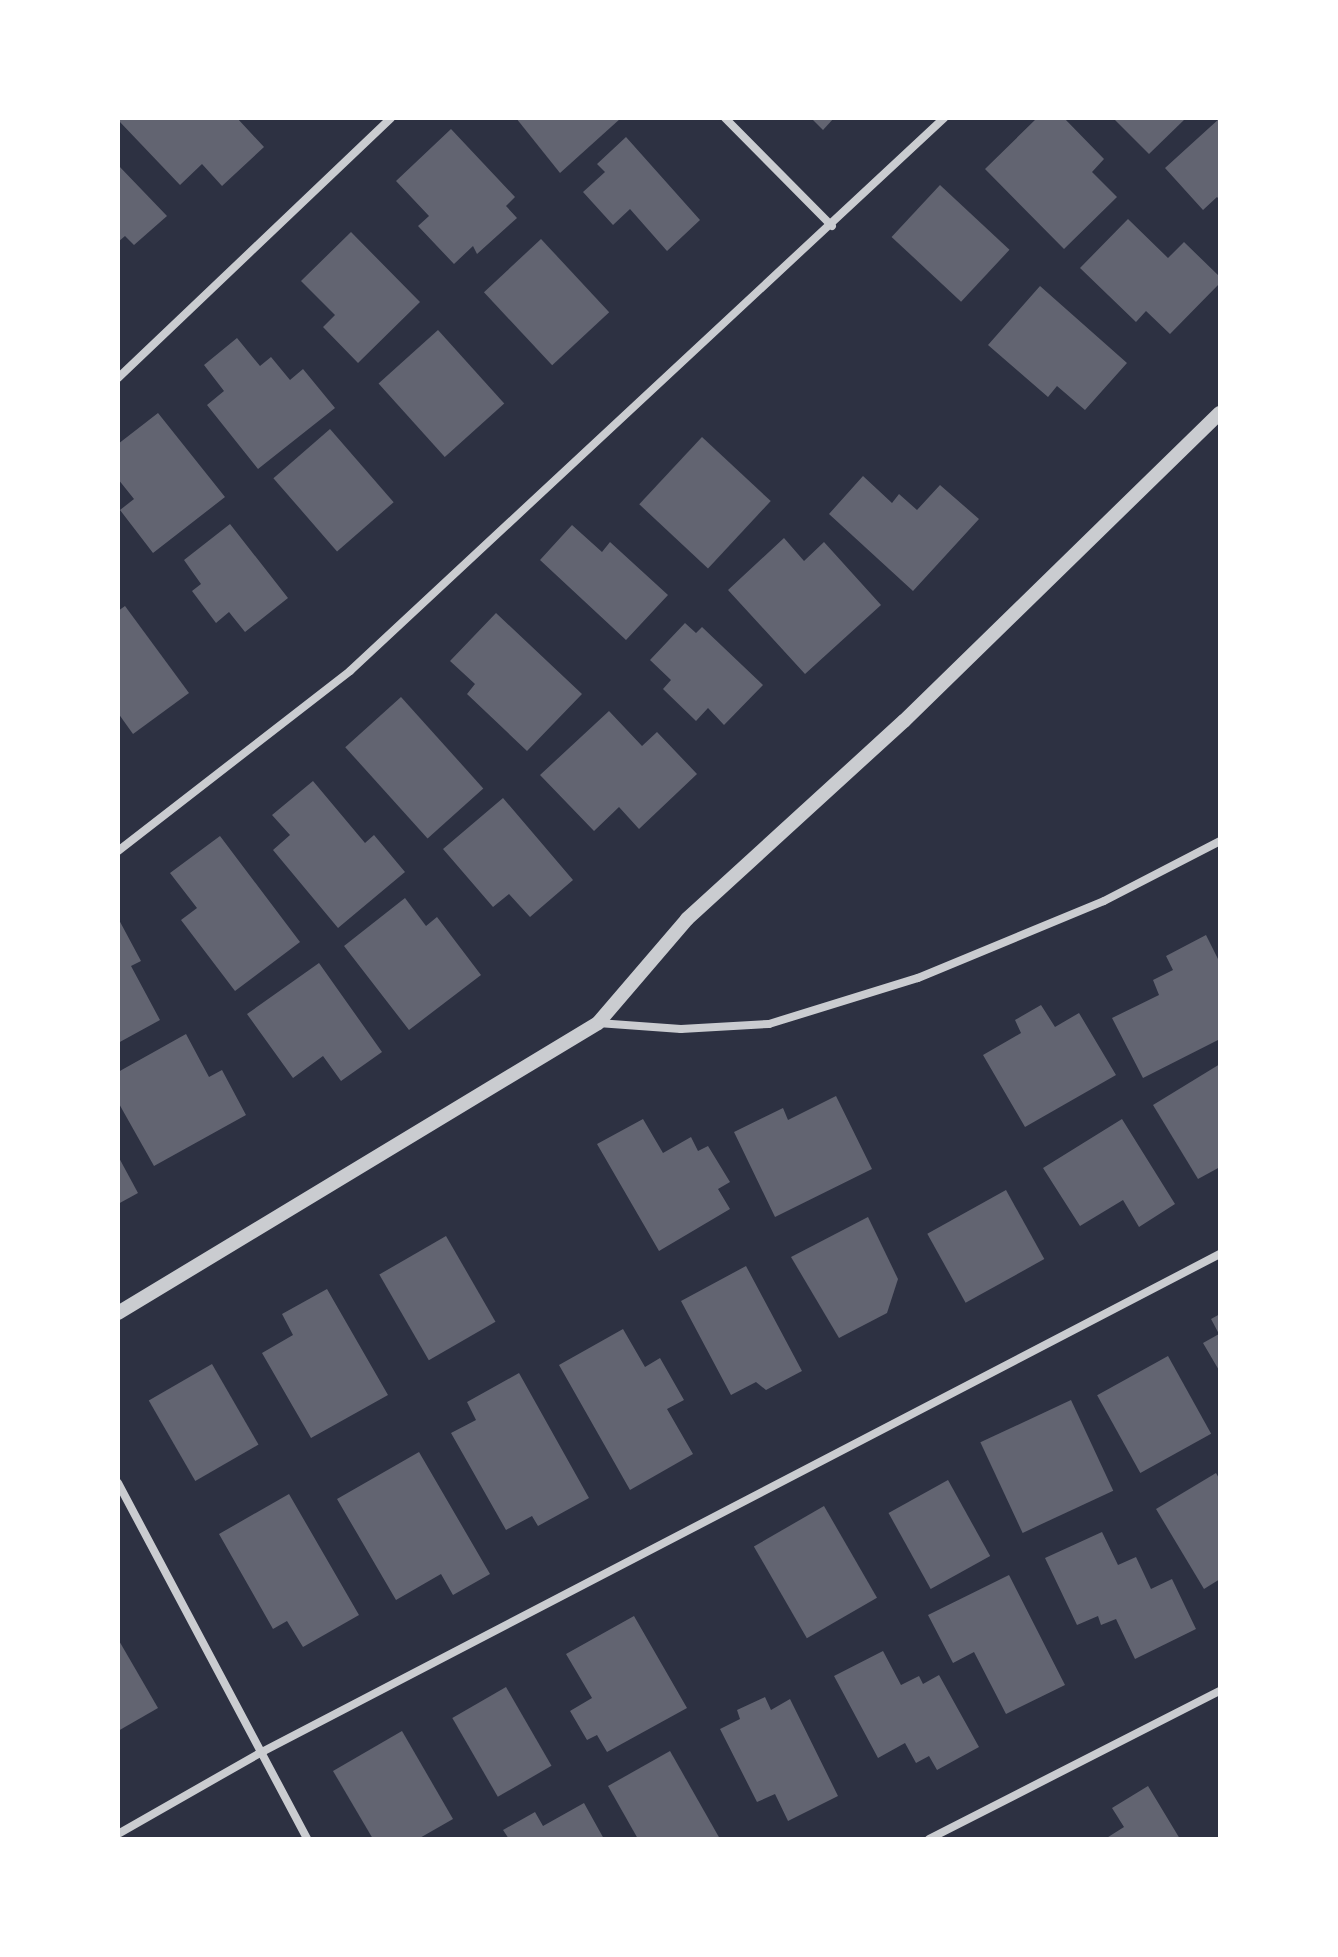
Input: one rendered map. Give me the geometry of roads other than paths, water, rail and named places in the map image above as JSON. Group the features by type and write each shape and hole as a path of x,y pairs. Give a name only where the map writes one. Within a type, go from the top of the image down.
{"street":[{"path":"118,378 391,118"},
{"path":"725,118 832,226"},
{"path":"118,851 350,671 832,226 944,118"},
{"path":"118,1313 598,1023 687,919 904,721 1220,413"},
{"path":"598,1023 681,1029 769,1024 932,972 1104,901 1220,841"},
{"path":"118,1834 260,1753 1220,1254"},
{"path":"118,1483 307,1839"},
{"path":"929,1839 1220,1691"}]}
